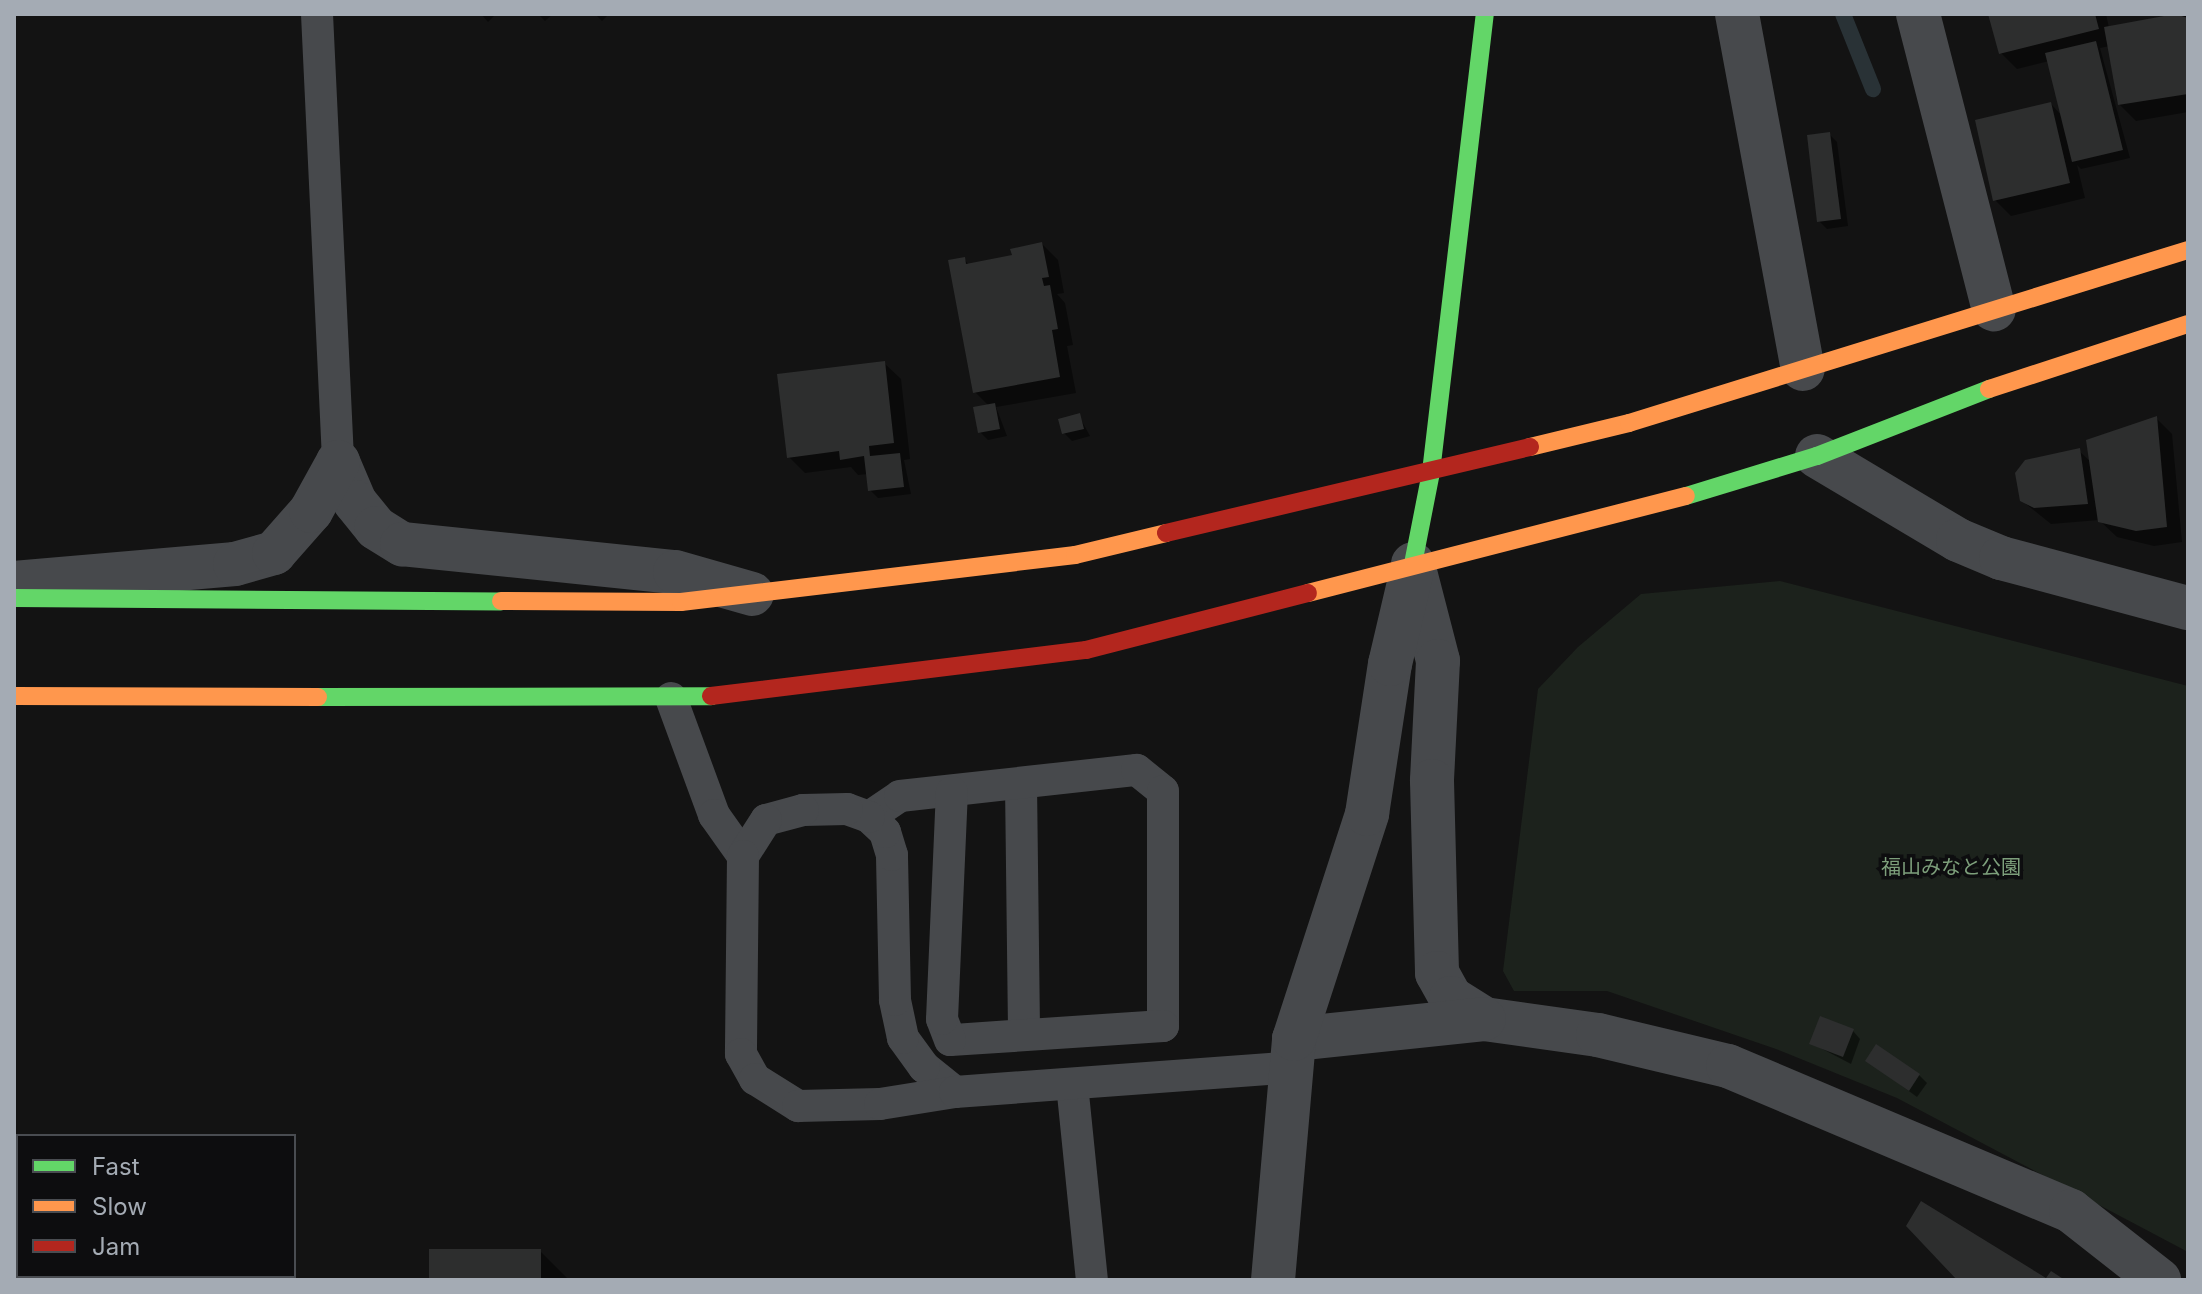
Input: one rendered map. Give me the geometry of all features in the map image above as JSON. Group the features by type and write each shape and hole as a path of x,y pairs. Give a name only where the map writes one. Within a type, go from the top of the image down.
{"street":[{"path":"1273,1280 1293,1053 1367,814 1390,664 1431,472 1485,14"},
{"path":"1737,14 1803,369"},
{"path":"1918,14 1994,309"},
{"path":"14,598 681,602 1075,555 1629,423 2188,250"},
{"path":"14,696 671,698 1086,650 1817,456 2029,373 2188,324"},
{"path":"1817,456 1958,540 2001,558 2188,608"},
{"path":"14,583 235,564 274,553 311,511 338,462"},
{"path":"338,462 355,502 376,528 402,544 675,572 752,594"},
{"path":"1413,564 1438,661 1432,781 1437,973 1451,998 1484,1019"},
{"path":"1293,1053 1484,1019 1598,1035 1728,1066 2071,1211 2159,1280"}],"lane":[{"path":"317,14 338,462"},
{"path":"671,698 714,815 743,856"},
{"path":"869,817 900,796 1137,770 1163,791 1163,1026 950,1040 942,1019 952,792"},
{"path":"1021,784 1024,1035"},
{"path":"955,1092 924,1067 903,1038 895,1000 892,855 885,832 869,817 847,809 803,810 766,820 743,856 741,1054 755,1079 798,1106 880,1104 955,1092 1072,1084 1293,1053"},
{"path":"1072,1084 1092,1280"}],"green space":[{"name":"福山みなと公園","path":"1780,581 2188,686 2188,1252 1897,1098 1776,1049 1607,991 1514,991 1503,971 1538,689 1578,647 1641,594"}],"building":[{"path":"1988,14 2095,14 2099,29 1999,54"},
{"path":"2175,14 2188,18 2188,94 2118,105 2104,27"},
{"path":"2096,41 2123,150 2072,162 2045,53"},
{"path":"2051,102 2070,183 1993,201 1975,120"},
{"path":"1830,132 1841,219 1817,222 1807,135"},
{"path":"1042,242 1049,277 1042,278 1044,286 1050,285 1058,329 1052,330 1060,377 973,393 948,260 965,257 966,264 1012,255 1010,249"},
{"path":"885,361 894,443 869,446 870,456 900,453 904,487 868,491 864,456 840,460 839,451 787,458 777,374"},
{"path":"995,403 1000,429 978,433 973,407"},
{"path":"1080,413 1084,429 1062,434 1058,419"},
{"path":"2157,416 2167,527 2136,531 2098,522 2086,440"},
{"path":"2080,448 2088,504 2034,508 2020,501 2015,473 2025,460"},
{"path":"1820,1016 1854,1029 1843,1057 1809,1044"},
{"path":"1876,1044 1920,1074 1909,1091 1865,1061"},
{"path":"1921,1201 2046,1278 2051,1271 2065,1280 1957,1280 1906,1226"},
{"path":"429,1249 541,1249 541,1280 429,1280"}],"waterway":[{"path":"1843,14 1873,89"}],"traffic: fast":[{"path":"1413,564 1431,472 1485,14"},
{"path":"1686,496 1817,456 1989,389"},
{"path":"14,598 501,601"},
{"path":"318,697 711,696"}],"traffic: slow":[{"path":"1530,447 1629,423 2188,250"},
{"path":"1989,389 2188,324"},
{"path":"1308,593 1686,496"},
{"path":"501,601 681,602 1075,555 1166,533"},
{"path":"14,696 318,697"}],"traffic: jam":[{"path":"1166,533 1530,447"},
{"path":"711,696 1086,650 1308,593"}]}
